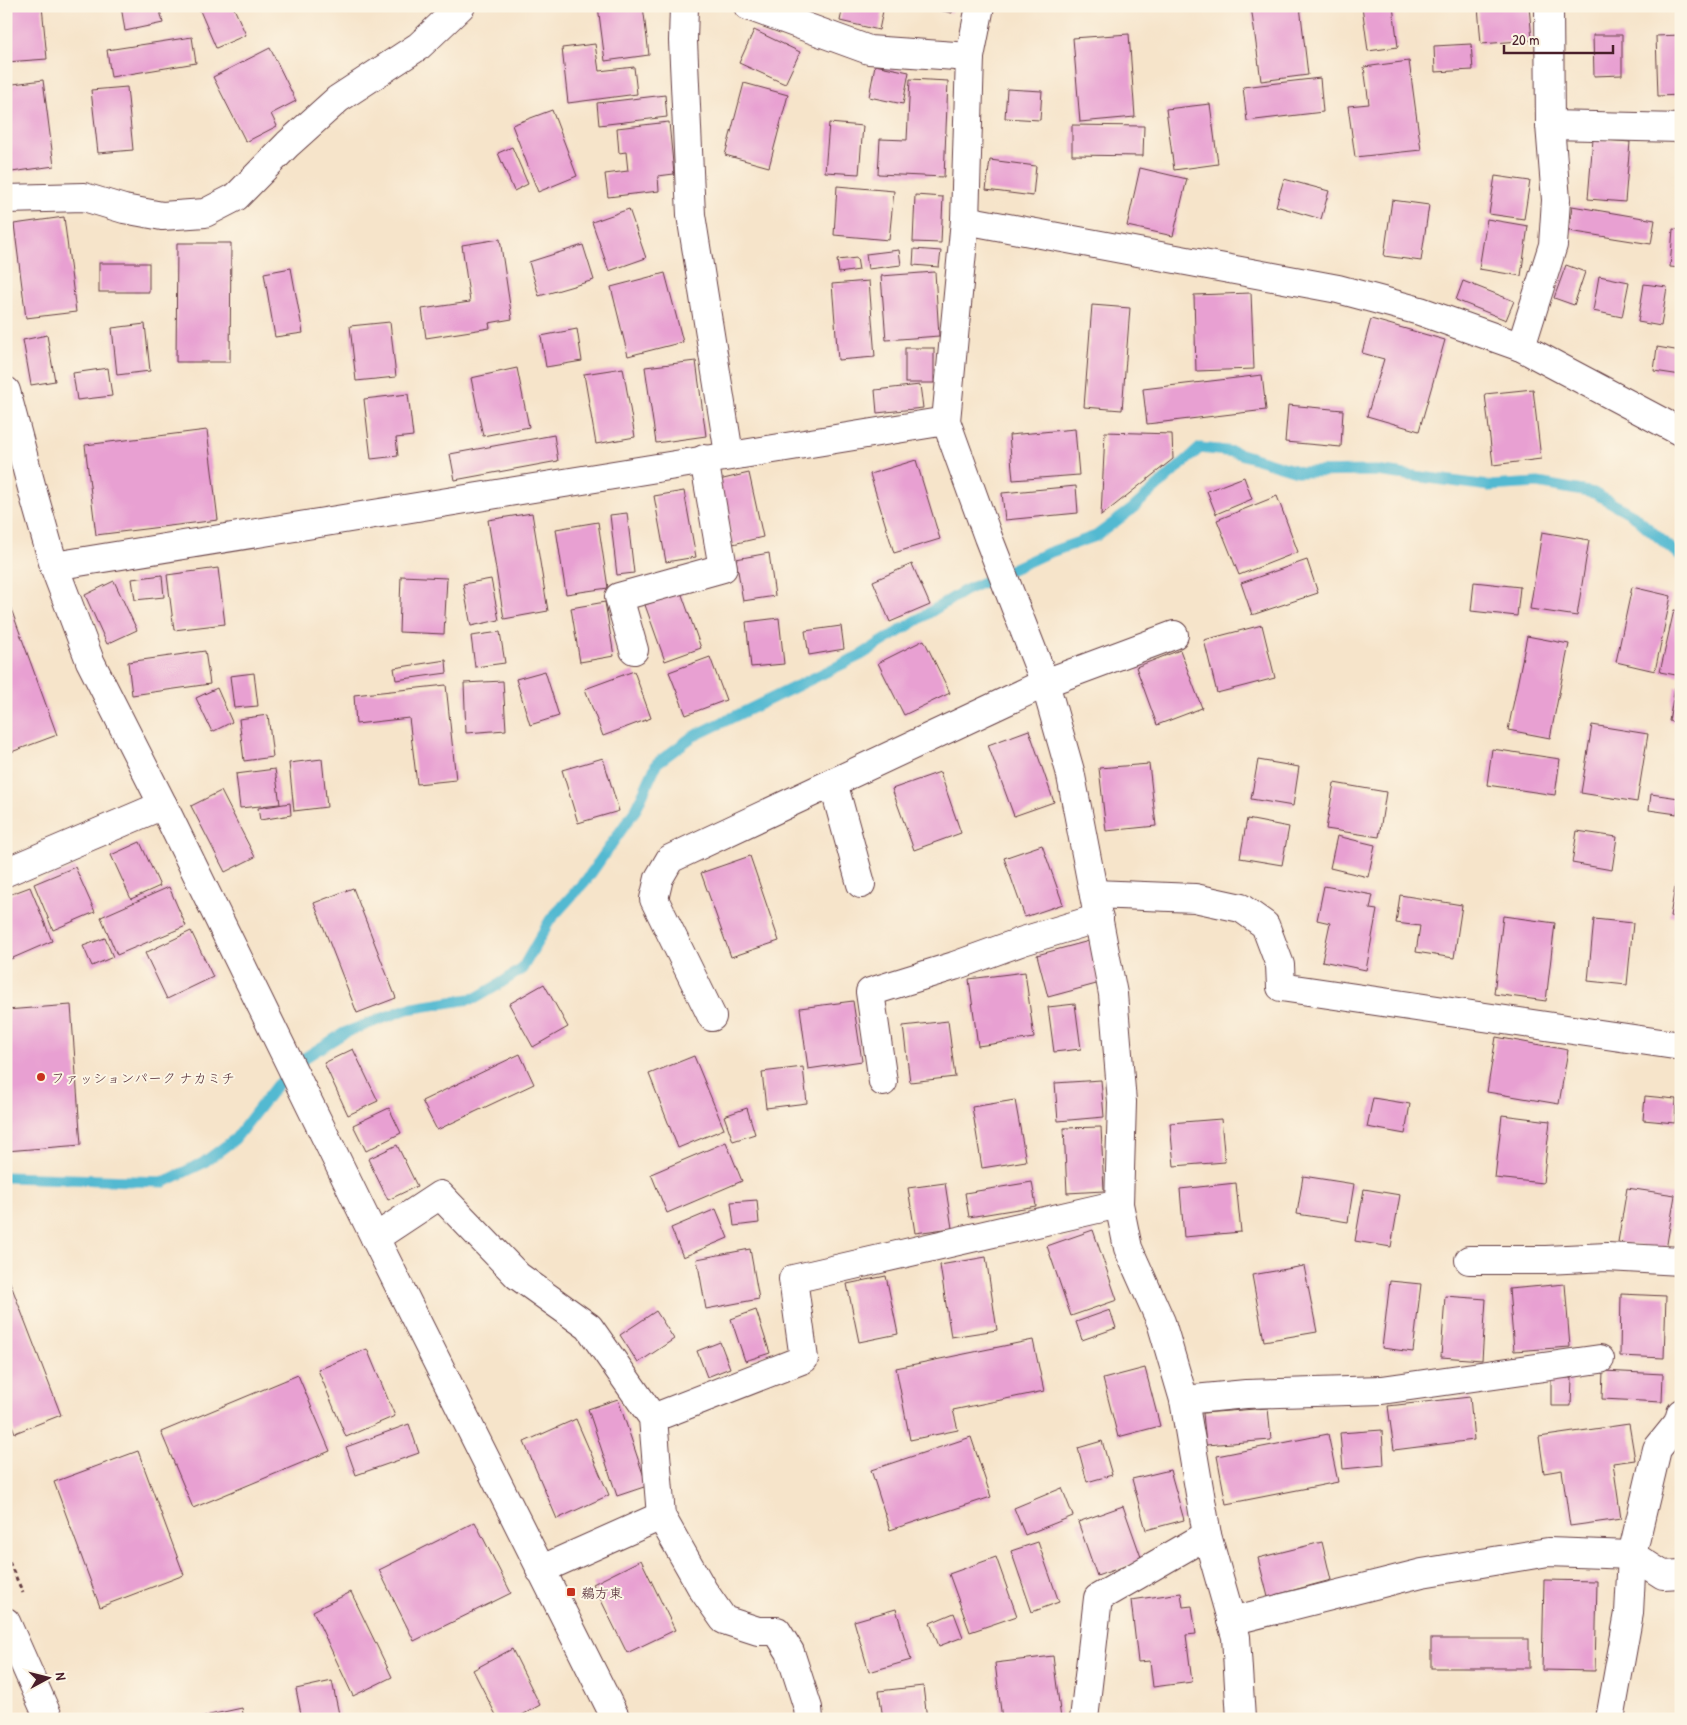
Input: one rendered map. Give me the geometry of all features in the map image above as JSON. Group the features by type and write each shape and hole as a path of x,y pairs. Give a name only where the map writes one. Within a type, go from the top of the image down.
{"main road":[{"path":"6,199 84,197 162,216 205,213 236,197 288,144 338,99 419,46 461,6"},
{"path":"634,650 619,597 723,568 716,457 691,215 683,41 684,6"},
{"path":"748,6 869,50 970,56"},
{"path":"980,6 970,56 965,220 946,420 993,550 1045,683 1070,771 1113,994 1122,1102 1119,1204 1128,1248 1161,1322 1184,1400 1207,1535 1236,1637 1241,1719"},
{"path":"1521,347 1553,245 1556,200 1550,125 1549,6"},
{"path":"1550,125 1681,128"},
{"path":"965,220 1338,289 1420,311 1521,347 1681,432"},
{"path":"6,391 54,566 90,661 163,805 540,1570 616,1719"},
{"path":"54,566 946,420"},
{"path":"712,1017 654,899 659,878 670,859 1045,683 1174,634"},
{"path":"833,782 861,884"},
{"path":"6,872 163,805"},
{"path":"883,1082 870,992 954,966 1023,941 1096,906 1195,898 1241,908 1265,925 1280,966 1281,987 1681,1046"},
{"path":"375,1238 440,1195 518,1276 589,1327 653,1418 661,1516 703,1590 724,1620 758,1631 777,1631 790,1652 810,1719"},
{"path":"653,1418 804,1359 793,1279 1119,1204"},
{"path":"1468,1260 1607,1258 1681,1261"},
{"path":"1184,1400 1246,1394 1382,1390 1600,1359"},
{"path":"1610,1719 1629,1613 1632,1555 1657,1449 1678,1423 1681,1413"},
{"path":"540,1570 661,1516"},
{"path":"1084,1719 1098,1598 1207,1535"},
{"path":"1231,1621 1422,1573 1548,1552 1632,1555 1664,1575 1681,1574"},
{"path":"6,1622 49,1719"}],"building":[{"path":"6,6 42,6 47,59 6,62"},
{"path":"121,6 159,6 163,23 125,31"},
{"path":"198,6 233,6 246,35 216,48"},
{"path":"598,6 643,6 649,55 605,61"},
{"path":"843,6 884,6 879,30 840,21"},
{"path":"922,6 953,6 952,13"},
{"path":"1251,6 1300,6 1308,75 1261,81"},
{"path":"1362,6 1393,6 1398,47 1368,51"},
{"path":"1478,6 1529,6 1532,40 1481,44"},
{"path":"754,30 800,52 785,84 739,63"},
{"path":"1129,34 1135,117 1080,122 1073,38"},
{"path":"1593,35 1622,35 1622,75 1594,76"},
{"path":"1681,35 1681,95 1658,96 1656,36"},
{"path":"192,37 196,63 111,77 107,50"},
{"path":"595,44 599,71 634,67 637,94 568,103 562,48"},
{"path":"1471,44 1473,70 1435,72 1434,46"},
{"path":"270,48 296,101 271,114 277,126 246,142 213,77"},
{"path":"1409,61 1421,150 1355,157 1348,106 1369,104 1364,67"},
{"path":"875,65 909,72 903,104 869,97"},
{"path":"1320,78 1323,112 1247,121 1243,87"},
{"path":"910,79 948,81 944,177 878,174 880,139 907,140"},
{"path":"43,80 54,166 12,172 6,126 6,85"},
{"path":"744,83 788,95 769,167 725,155"},
{"path":"127,87 133,150 98,153 91,90"},
{"path":"1007,89 1042,91 1040,120 1005,118"},
{"path":"665,95 667,117 599,125 597,103"},
{"path":"1210,104 1218,164 1174,170 1166,109"},
{"path":"552,110 577,176 538,192 512,125"},
{"path":"669,122 674,174 658,176 659,191 608,197 605,174 628,171 626,152 619,153 617,128"},
{"path":"829,123 863,126 859,174 825,172"},
{"path":"1072,125 1144,126 1143,156 1072,155"},
{"path":"1593,139 1630,142 1625,202 1588,199"},
{"path":"512,147 528,184 514,191 498,153"},
{"path":"990,160 1036,166 1033,196 986,190"},
{"path":"1140,168 1187,179 1173,236 1127,226"},
{"path":"1495,176 1530,181 1524,219 1489,214"},
{"path":"1284,179 1329,191 1321,219 1276,206"},
{"path":"837,186 894,191 889,240 834,235"},
{"path":"915,195 943,197 941,243 913,242"},
{"path":"1392,200 1429,205 1421,261 1384,256"},
{"path":"1572,206 1655,220 1651,244 1569,231"},
{"path":"629,209 646,258 609,271 592,222"},
{"path":"64,217 76,312 26,318 14,224"},
{"path":"1487,219 1528,226 1521,276 1479,269"},
{"path":"1673,229 1681,230 1681,268 1670,267"},
{"path":"500,239 512,319 489,323 490,328 426,338 422,309 470,302 462,245"},
{"path":"177,243 231,243 230,362 176,362"},
{"path":"583,245 594,280 539,296 529,262"},
{"path":"914,249 941,251 939,267 913,265"},
{"path":"899,250 901,265 868,269 866,254"},
{"path":"857,258 859,270 839,273 837,260"},
{"path":"99,263 149,263 149,292 99,292"},
{"path":"1566,265 1585,272 1574,305 1554,298"},
{"path":"291,268 303,333 275,337 264,273"},
{"path":"935,272 939,336 886,340 881,276"},
{"path":"665,273 683,342 628,356 611,287"},
{"path":"1599,276 1629,282 1622,317 1593,311"},
{"path":"869,281 875,357 838,360 832,284"},
{"path":"1463,281 1514,301 1506,320 1456,300"},
{"path":"1644,284 1667,287 1661,326 1638,322"},
{"path":"1251,293 1254,369 1196,371 1194,295"},
{"path":"1092,305 1130,308 1122,410 1084,407"},
{"path":"1681,312 1681,328 1678,327"},
{"path":"1371,319 1445,340 1419,431 1367,416 1384,359 1362,353"},
{"path":"390,322 396,377 356,381 350,326"},
{"path":"145,324 150,371 117,375 112,328"},
{"path":"577,329 582,361 546,367 541,336"},
{"path":"47,335 55,381 31,385 23,340"},
{"path":"1657,347 1681,351 1681,375 1654,371"},
{"path":"905,348 934,348 934,383 905,383"},
{"path":"696,361 706,436 656,443 645,367"},
{"path":"108,368 112,396 77,400 73,373"},
{"path":"517,368 529,427 483,436 471,378"},
{"path":"623,368 635,437 596,444 584,374"},
{"path":"1262,375 1266,410 1147,424 1143,389"},
{"path":"920,385 923,408 877,413 875,390"},
{"path":"1533,389 1541,459 1493,465 1485,394"},
{"path":"408,394 413,436 396,438 398,456 371,459 364,399"},
{"path":"1288,405 1343,410 1341,447 1285,442"},
{"path":"1075,429 1079,475 1013,480 1009,435"},
{"path":"207,430 218,520 96,535 85,445"},
{"path":"1105,432 1172,434 1173,459 1101,516"},
{"path":"554,435 558,461 455,480 450,454"},
{"path":"916,460 940,539 894,553 870,474"},
{"path":"749,473 763,537 733,544 719,480"},
{"path":"1244,477 1252,499 1216,514 1207,491"},
{"path":"1076,486 1078,513 1005,520 1002,493"},
{"path":"684,491 696,557 666,562 654,496"},
{"path":"1277,496 1298,552 1239,575 1217,520"},
{"path":"532,513 548,611 504,619 488,520"},
{"path":"627,513 634,573 617,575 610,515"},
{"path":"598,522 608,588 566,594 556,529"},
{"path":"1542,532 1589,540 1577,616 1530,609"},
{"path":"769,553 775,596 743,601 736,559"},
{"path":"1307,560 1318,593 1252,615 1241,583"},
{"path":"912,564 930,605 890,622 873,581"},
{"path":"218,568 225,624 174,630 167,575"},
{"path":"162,575 164,597 135,600 132,579"},
{"path":"401,576 447,578 444,634 399,632"},
{"path":"491,579 499,620 471,626 463,584"},
{"path":"114,581 137,630 107,644 85,595"},
{"path":"1474,582 1520,587 1517,616 1471,611"},
{"path":"1632,587 1671,596 1655,671 1616,662"},
{"path":"681,592 701,648 665,661 645,605"},
{"path":"6,595 57,735 6,754"},
{"path":"605,602 614,656 580,662 571,608"},
{"path":"1674,610 1681,611 1681,676 1660,672"},
{"path":"779,618 784,664 751,667 746,622"},
{"path":"1262,625 1275,678 1217,693 1204,640"},
{"path":"841,626 844,649 809,655 805,631"},
{"path":"500,632 505,663 475,667 471,636"},
{"path":"1527,636 1569,644 1550,738 1508,730"},
{"path":"924,640 950,693 904,715 878,663"},
{"path":"1180,650 1202,708 1157,725 1136,667"},
{"path":"205,651 210,684 132,695 128,662"},
{"path":"710,657 726,700 686,715 669,672"},
{"path":"446,660 447,673 396,680 394,668"},
{"path":"545,671 559,716 530,725 516,679"},
{"path":"634,671 651,718 603,736 585,689"},
{"path":"254,673 258,706 234,708 230,676"},
{"path":"503,681 506,730 466,733 464,683"},
{"path":"446,685 456,780 417,784 409,718 356,724 354,695"},
{"path":"1675,687 1681,688 1681,723 1669,721"},
{"path":"217,688 232,722 212,732 196,698"},
{"path":"268,715 273,757 244,761 239,719"},
{"path":"1592,725 1648,734 1637,802 1581,793"},
{"path":"1029,730 1054,802 1014,816 988,745"},
{"path":"1492,749 1560,759 1555,795 1487,785"},
{"path":"603,758 619,811 578,823 562,770"},
{"path":"322,759 327,807 294,811 289,763"},
{"path":"1258,760 1299,767 1293,806 1251,799"},
{"path":"1149,764 1156,826 1106,831 1099,768"},
{"path":"275,769 280,804 240,808 236,774"},
{"path":"940,772 961,833 914,850 892,789"},
{"path":"1334,783 1386,792 1379,837 1326,829"},
{"path":"221,791 255,857 225,872 191,806"},
{"path":"1651,794 1679,798 1677,814 1649,810"},
{"path":"290,803 291,815 260,820 258,808"},
{"path":"1247,819 1289,827 1282,865 1240,858"},
{"path":"1577,831 1617,837 1612,870 1572,863"},
{"path":"1337,836 1375,845 1368,877 1330,868"},
{"path":"140,842 160,886 131,899 111,855"},
{"path":"1042,845 1063,904 1025,917 1004,858"},
{"path":"750,856 779,941 731,957 701,873"},
{"path":"1681,860 1681,918 1670,916"},
{"path":"75,867 95,912 53,930 34,884"},
{"path":"1324,886 1373,895 1370,909 1377,910 1366,970 1322,961 1330,923 1317,920"},
{"path":"30,887 52,941 6,961 6,896"},
{"path":"169,887 186,926 117,955 101,917"},
{"path":"353,888 396,998 357,1013 314,903"},
{"path":"1400,895 1462,905 1454,958 1416,952 1420,926 1396,923"},
{"path":"1503,916 1555,923 1546,1001 1494,994"},
{"path":"1594,919 1633,923 1627,985 1588,981"},
{"path":"191,931 213,977 167,999 145,953"},
{"path":"105,938 113,957 92,966 83,946"},
{"path":"1089,941 1100,983 1048,997 1037,955"},
{"path":"1025,972 1034,1038 978,1046 969,979"},
{"path":"544,984 568,1027 533,1047 509,1004"},
{"path":"853,1001 862,1061 808,1069 800,1008"},
{"path":"1075,1004 1081,1049 1054,1052 1048,1007"},
{"name":"ファッションパーク ナカミチ","path":"71,1005 81,1145 6,1151 6,1010"},
{"path":"948,1021 955,1077 910,1082 903,1026"},
{"path":"1496,1037 1568,1050 1559,1104 1487,1092"},
{"path":"353,1049 378,1101 348,1115 324,1063"},
{"path":"520,1054 534,1084 437,1130 422,1101"},
{"path":"694,1056 724,1129 678,1148 649,1074"},
{"path":"803,1067 807,1103 766,1108 762,1072"},
{"path":"1101,1080 1104,1117 1058,1121 1055,1083"},
{"path":"1645,1096 1676,1099 1675,1123 1643,1120"},
{"path":"1373,1098 1410,1104 1405,1134 1367,1127"},
{"path":"1015,1100 1026,1161 982,1168 972,1107"},
{"path":"389,1108 401,1133 366,1151 353,1125"},
{"path":"747,1108 755,1134 733,1141 724,1116"},
{"path":"1502,1115 1550,1121 1543,1183 1495,1178"},
{"path":"1221,1119 1225,1162 1174,1166 1170,1123"},
{"path":"1101,1127 1104,1191 1067,1193 1064,1128"},
{"path":"726,1142 742,1181 667,1213 651,1174"},
{"path":"397,1145 417,1186 388,1200 368,1159"},
{"path":"1303,1176 1354,1184 1348,1222 1297,1214"},
{"path":"1032,1182 1036,1206 969,1217 965,1193"},
{"path":"945,1183 952,1228 915,1233 908,1188"},
{"path":"1236,1183 1241,1232 1184,1237 1180,1189"},
{"path":"1627,1188 1675,1195 1666,1250 1618,1242"},
{"path":"1364,1189 1400,1195 1391,1247 1355,1241"},
{"path":"757,1200 759,1223 734,1226 731,1202"},
{"path":"716,1209 728,1238 683,1257 671,1228"},
{"path":"1093,1230 1117,1300 1071,1316 1047,1246"},
{"path":"750,1249 759,1299 706,1309 697,1259"},
{"path":"986,1257 997,1330 951,1337 940,1265"},
{"path":"1304,1266 1317,1332 1264,1341 1252,1275"},
{"path":"6,1272 61,1415 15,1433 6,1410"},
{"path":"886,1276 898,1334 859,1342 847,1284"},
{"path":"1390,1281 1421,1284 1413,1352 1382,1348"},
{"path":"1565,1284 1570,1347 1514,1351 1509,1289"},
{"path":"1621,1294 1666,1296 1664,1358 1620,1356"},
{"path":"1445,1296 1486,1299 1482,1360 1441,1357"},
{"path":"756,1310 770,1353 745,1361 731,1319"},
{"path":"1110,1310 1116,1328 1082,1340 1076,1322"},
{"path":"656,1311 674,1339 638,1363 620,1335"},
{"path":"1033,1340 1044,1391 953,1410 958,1430 910,1440 896,1368"},
{"path":"720,1342 730,1368 707,1377 697,1351"},
{"path":"367,1349 395,1416 346,1437 318,1370"},
{"path":"1145,1368 1160,1426 1118,1437 1103,1379"},
{"path":"1603,1371 1663,1374 1662,1402 1602,1399"},
{"path":"298,1375 330,1451 193,1508 161,1432"},
{"path":"1551,1378 1572,1378 1571,1406 1551,1406"},
{"path":"1470,1397 1474,1440 1394,1450 1388,1406"},
{"path":"618,1399 647,1486 617,1496 588,1409"},
{"path":"1268,1408 1271,1440 1206,1445 1203,1413"},
{"path":"576,1419 609,1495 557,1519 524,1442"},
{"path":"409,1424 419,1453 356,1475 346,1447"},
{"path":"1629,1424 1635,1460 1613,1463 1621,1519 1570,1526 1562,1470 1544,1473 1539,1437"},
{"path":"1382,1430 1384,1465 1343,1469 1340,1433"},
{"path":"1328,1434 1338,1482 1226,1504 1217,1456"},
{"path":"971,1437 991,1497 890,1530 871,1470"},
{"path":"1102,1441 1112,1475 1087,1482 1078,1448"},
{"path":"138,1451 184,1575 100,1607 54,1482"},
{"path":"1170,1470 1184,1520 1146,1530 1132,1479"},
{"path":"1062,1488 1073,1516 1025,1535 1014,1508"},
{"path":"1123,1506 1142,1560 1097,1576 1078,1522"},
{"path":"475,1522 511,1593 414,1641 379,1570"},
{"path":"1038,1542 1059,1602 1032,1612 1011,1551"},
{"path":"1322,1542 1331,1580 1268,1597 1258,1558"},
{"path":"996,1557 1017,1616 970,1632 949,1574"},
{"path":"641,1560 675,1630 627,1653 593,1584"},
{"path":"1544,1580 1597,1581 1595,1671 1542,1670"},
{"path":"351,1592 392,1677 353,1696 313,1611"},
{"path":"1181,1593 1183,1607 1192,1606 1196,1634 1186,1635 1192,1682 1153,1687 1150,1661 1138,1662 1131,1600"},
{"path":"896,1609 911,1660 869,1672 854,1621"},
{"path":"954,1613 963,1637 939,1646 930,1623"},
{"path":"1431,1639 1529,1639 1529,1668 1431,1668"},
{"path":"512,1649 540,1705 515,1719 498,1719 473,1670"},
{"path":"1053,1656 1061,1719 1002,1719 995,1663"},
{"path":"332,1681 340,1719 302,1719 296,1689"},
{"path":"923,1686 927,1719 883,1719 879,1691"},
{"path":"242,1708 244,1719 206,1719 205,1716"}],"waterway":[{"path":"6,1177 164,1182 203,1163 235,1139 276,1086 306,1057 344,1033 407,1009 476,998 498,985 522,969 550,920 587,879 636,809 657,763 692,737 861,655 964,591 1045,554 1096,536 1131,510 1200,448 1234,452 1300,472 1376,471 1489,486 1538,483 1594,493 1633,515 1681,557"}],"place":[{"name":"ファッションパーク ナカミチ","path":"41,1077"},
{"name":"鵜方東","path":"571,1592"}]}
